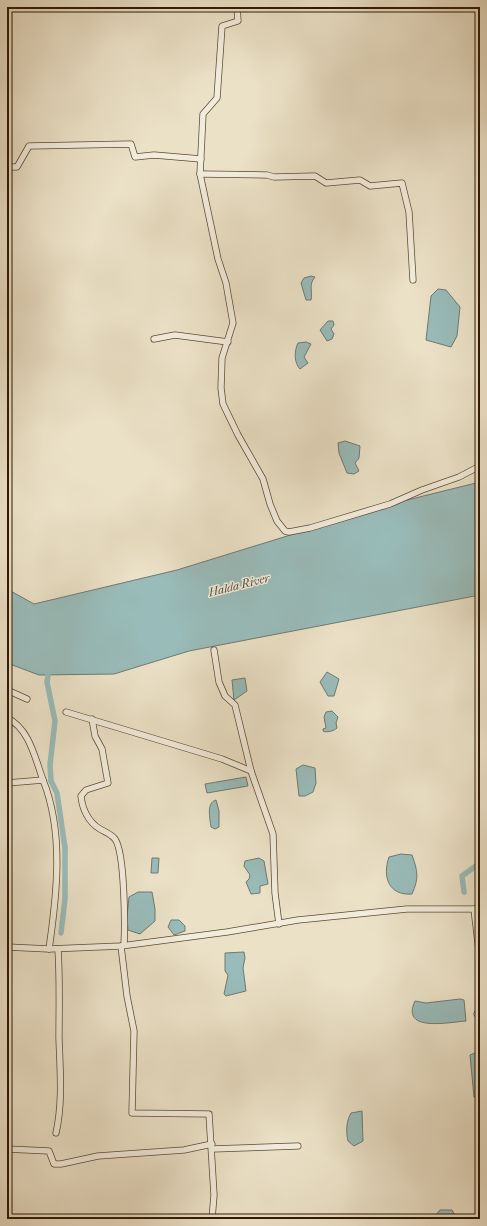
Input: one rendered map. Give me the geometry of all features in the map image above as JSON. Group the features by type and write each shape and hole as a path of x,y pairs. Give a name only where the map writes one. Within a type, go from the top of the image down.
{"street":[{"path":"237,7 238,21 222,26 217,98 204,114 200,174 207,214 228,296 233,323 222,358 221,388 223,404 238,435 263,479 270,504 277,520 285,531 310,528 390,504 422,490 458,477 480,466"},
{"path":"7,167 17,167 29,146 131,144 135,157 154,156 201,159"},
{"path":"200,174 267,174 274,177 315,176 326,183 360,180 370,186 402,183 409,212 412,280"},
{"path":"154,339 175,335 228,342"},
{"path":"214,650 219,682 225,696 235,705 251,771 273,834 275,893 279,924"},
{"path":"7,690 27,699"},
{"path":"66,712 222,759 251,771"},
{"path":"7,718 16,722 28,742 50,796 57,848 55,906 49,949"},
{"path":"92,719 95,736 102,749 108,783 86,790 82,796 82,808 98,828 115,839 120,851 124,898 122,945 127,996 134,1031 132,1113 209,1114 214,1195 212,1219"},
{"path":"7,783 43,780"},
{"path":"7,947 49,949 122,945 171,940 298,920 407,909 477,909 480,960"},
{"path":"56,1133 60,1114 59,1016 61,987 58,948"},
{"path":"480,1008 477,1014 480,1017"},
{"path":"7,1149 49,1150 54,1164 61,1164 98,1156 184,1150 212,1146 298,1146"}],"water":[{"path":"311,276 315,277 311,285 311,300 306,300 301,283 304,278"},
{"path":"438,289 446,290 460,307 457,336 451,347 426,340 431,296"},
{"path":"328,321 333,321 334,325 331,329 334,334 332,339 327,341 320,330"},
{"path":"306,342 311,344 304,357 308,363 300,369 295,357 296,350 298,343"},
{"path":"345,441 360,446 359,458 355,463 359,471 354,474 347,473 339,453 338,443"},
{"name":"Halda River","path":"480,482 480,595 189,651 114,674 39,675 7,663 7,589 34,604 177,570 391,504"},
{"path":"327,672 339,679 334,696 328,696 320,682"},
{"path":"245,678 247,691 234,700 232,680"},
{"path":"332,711 338,717 336,723 337,728 324,732 323,729 326,728 324,717 326,712"},
{"path":"303,765 315,768 316,783 313,792 305,796 299,796 296,769"},
{"path":"246,777 248,786 207,793 205,784"},
{"path":"216,800 219,811 219,827 215,829 211,827 209,811 211,804"},
{"path":"401,854 412,855 416,866 417,879 412,894 398,892 389,884 387,878 386,872 389,857"},
{"path":"152,858 159,858 158,873 151,873"},
{"path":"259,858 264,861 268,884 260,886 260,893 251,894 246,882 250,875 244,866 245,861"},
{"path":"138,892 152,892 155,909 155,921 140,934 128,930 127,917 129,897"},
{"path":"171,920 179,920 185,926 185,931 174,935 168,927"},
{"path":"244,952 245,958 243,968 246,991 226,996 224,994 228,975 225,971 225,953"},
{"path":"460,999 464,1000 466,1021 439,1024 420,1022 414,1018 412,1011 415,1001 426,1003"},
{"path":"480,1051 480,1096 474,1097 470,1055"},
{"path":"362,1111 363,1141 354,1146 348,1141 347,1123 351,1113"},
{"path":"440,1210 452,1210 457,1219 435,1219 435,1216"}],"waterway":[{"path":"49,669 47,682 55,721 50,765 51,781 57,793 65,848 65,899 61,933"},
{"path":"464,892 462,876 480,863"}]}
